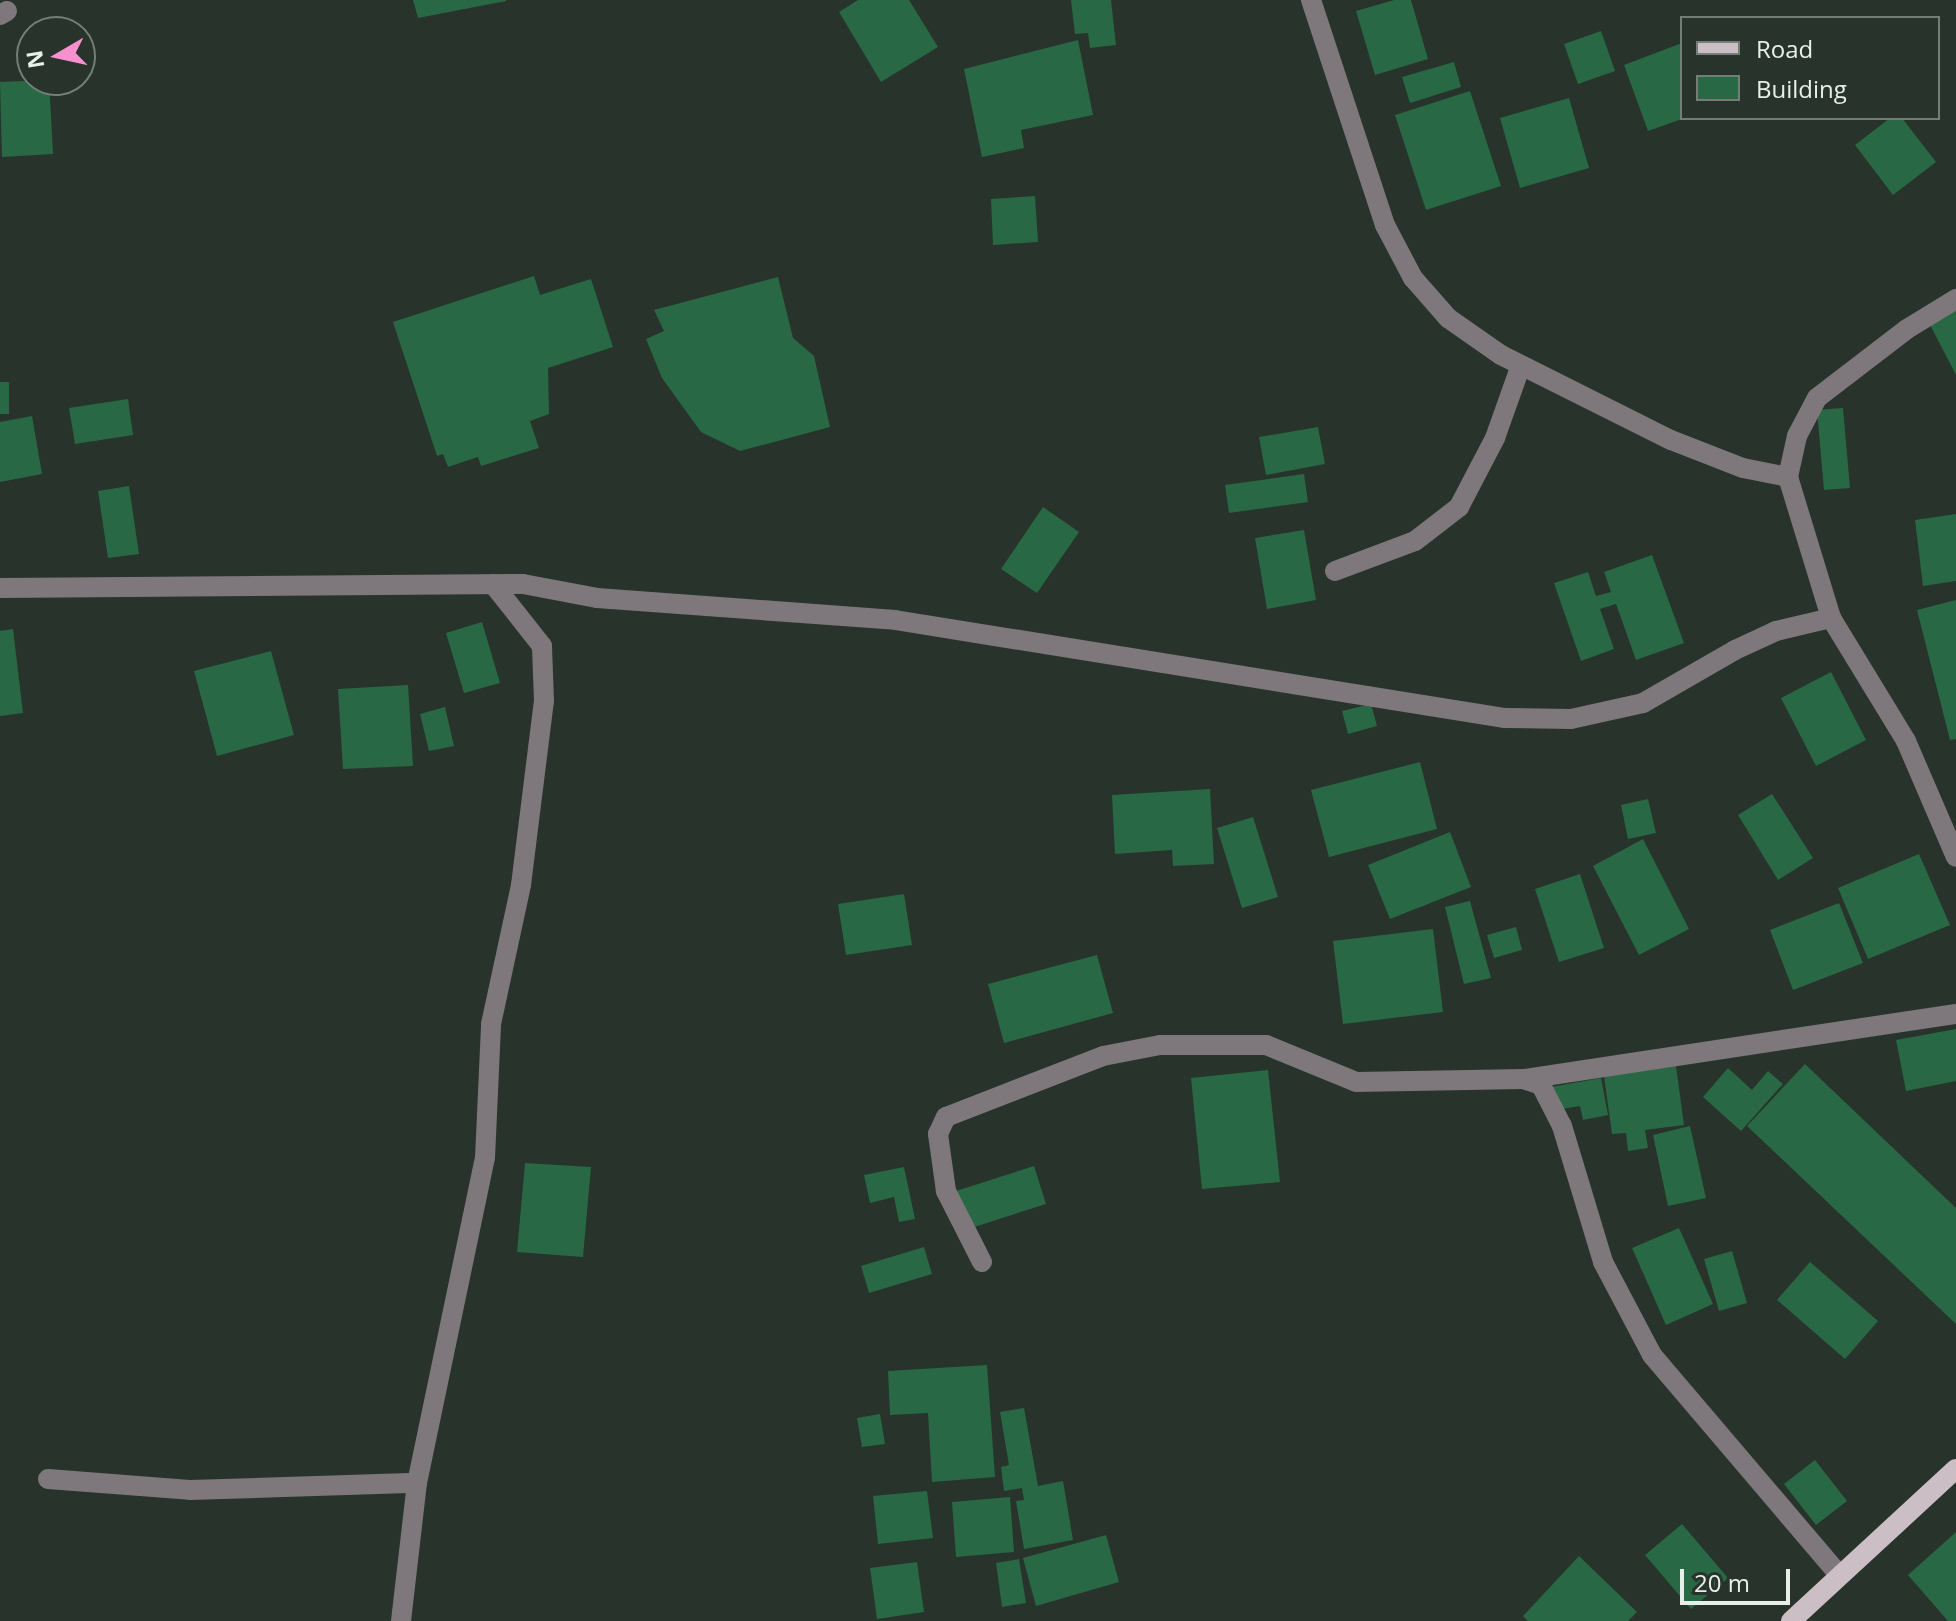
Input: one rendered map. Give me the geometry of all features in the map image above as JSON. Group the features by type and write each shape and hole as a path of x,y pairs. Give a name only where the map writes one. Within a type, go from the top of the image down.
{"main road":[{"path":"1791,1621 1956,1469"}],"street":[{"path":"1311,0 1385,225 1413,278 1448,318 1521,365 1671,440 1743,468 1788,477"},
{"path":"1956,299 1907,329 1817,398 1797,436 1788,477 1831,618 1906,741 1956,857"},
{"path":"1335,571 1415,541 1459,507 1495,438 1521,365"},
{"path":"0,588 493,584 699,607 895,620 1505,718 1571,719 1643,703 1735,650 1776,631 1831,618"},
{"path":"401,1621 417,1483 485,1158 491,1024 521,885 544,701 542,646 493,584"},
{"path":"982,1262 946,1191 938,1134 946,1117 1103,1056 1160,1045 1266,1045 1356,1082 1523,1079 1956,1014"},
{"path":"1523,1079 1541,1085 1562,1126 1603,1262 1652,1355 1839,1575"},
{"path":"48,1479 190,1490 417,1483"}],"building":[{"path":"413,0 506,0 506,1 418,18"},
{"path":"858,0 909,0 938,47 881,82 839,12"},
{"path":"1071,0 1111,0 1116,45 1090,48 1088,33 1075,34"},
{"path":"1394,0 1411,0 1428,59 1375,75 1356,11"},
{"path":"1601,31 1615,71 1578,84 1564,44"},
{"path":"1078,40 1093,115 1021,130 1024,148 982,157 964,69"},
{"path":"1680,44 1680,120 1648,131 1624,65"},
{"path":"1454,62 1461,87 1410,103 1402,77"},
{"path":"16,81 16,96 50,96 53,154 2,157 0,82"},
{"path":"1470,91 1501,186 1426,210 1395,115"},
{"path":"1569,98 1589,168 1520,188 1500,118"},
{"path":"1887,120 1904,120 1936,162 1893,195 1855,145"},
{"path":"1035,196 1038,242 993,245 991,199"},
{"path":"534,276 540,295 591,279 613,347 548,368 549,414 530,421 539,448 481,466 478,457 448,467 443,454 437,456 393,322"},
{"path":"778,277 793,338 814,356 830,427 740,451 701,432 662,378 646,339 664,331 654,310"},
{"path":"1956,304 1956,375 1927,319"},
{"path":"0,382 9,382 9,414 0,414"},
{"path":"128,399 133,435 75,444 69,408"},
{"path":"1843,408 1850,488 1824,490 1817,410"},
{"path":"32,416 42,474 0,482 0,422"},
{"path":"1318,427 1325,464 1266,475 1259,437"},
{"path":"1304,474 1308,502 1229,513 1225,485"},
{"path":"129,486 139,554 108,558 98,491"},
{"path":"1043,507 1079,532 1037,593 1001,569"},
{"path":"1956,514 1956,581 1923,586 1915,520"},
{"path":"1304,530 1316,600 1267,609 1255,538"},
{"path":"1652,555 1684,643 1636,660 1616,604 1600,609 1614,649 1581,661 1554,583 1588,572 1596,596 1611,592 1604,572"},
{"path":"1956,600 1956,739 1950,740 1917,610"},
{"path":"482,622 500,683 464,693 446,633"},
{"path":"13,629 23,713 0,716 0,631"},
{"path":"271,651 294,735 217,756 194,671"},
{"path":"1831,672 1866,740 1816,766 1781,698"},
{"path":"408,685 413,766 343,769 338,689"},
{"path":"1371,704 1377,726 1348,734 1342,711"},
{"path":"445,707 454,746 429,751 420,714"},
{"path":"1420,762 1437,829 1329,857 1311,790"},
{"path":"1210,789 1214,864 1173,866 1172,850 1115,854 1112,795"},
{"path":"1772,794 1813,858 1778,880 1738,815"},
{"path":"1648,799 1656,833 1628,839 1621,805"},
{"path":"1253,817 1278,897 1242,908 1217,828"},
{"path":"1450,832 1471,887 1390,919 1368,865"},
{"path":"1643,839 1689,929 1639,955 1593,866"},
{"path":"1919,854 1950,925 1868,959 1838,888"},
{"path":"1580,874 1604,948 1559,962 1535,889"},
{"path":"904,894 912,945 846,955 838,904"},
{"path":"1470,901 1491,978 1464,984 1445,907"},
{"path":"1839,903 1863,963 1793,990 1770,930"},
{"path":"1516,927 1522,950 1494,958 1487,935"},
{"path":"1433,929 1443,1012 1343,1024 1333,941"},
{"path":"1097,955 1113,1013 1004,1043 988,984"},
{"path":"1956,1029 1956,1081 1906,1091 1896,1040"},
{"path":"1805,1064 1956,1208 1956,1324 1747,1126"},
{"path":"1676,1066 1684,1125 1645,1130 1648,1148 1628,1151 1626,1133 1612,1134 1604,1076"},
{"path":"1728,1068 1752,1090 1768,1071 1783,1084 1741,1131 1703,1097"},
{"path":"1268,1070 1280,1182 1202,1189 1191,1078"},
{"path":"1601,1078 1608,1115 1583,1120 1580,1106 1556,1110 1551,1087"},
{"path":"1690,1126 1706,1198 1668,1206 1653,1135"},
{"path":"525,1163 591,1167 583,1257 517,1252"},
{"path":"1034,1166 1046,1204 968,1229 956,1191"},
{"path":"904,1167 915,1219 899,1222 894,1197 870,1203 864,1175"},
{"path":"1679,1228 1713,1304 1666,1325 1632,1248"},
{"path":"924,1247 932,1274 869,1293 861,1266"},
{"path":"1732,1251 1747,1303 1719,1311 1704,1259"},
{"path":"1810,1262 1878,1321 1845,1359 1777,1300"},
{"path":"987,1365 995,1477 932,1482 928,1413 890,1415 888,1371"},
{"path":"1024,1408 1038,1486 1063,1481 1073,1540 1024,1549 1016,1501 1024,1500 1022,1488 1004,1491 1001,1467 1009,1465 1000,1412"},
{"path":"880,1414 885,1444 862,1447 857,1418"},
{"path":"1815,1460 1847,1501 1816,1525 1784,1484"},
{"path":"927,1491 933,1538 878,1544 873,1496"},
{"path":"1010,1497 1014,1552 956,1557 952,1502"},
{"path":"1682,1524 1728,1578 1691,1609 1645,1555"},
{"path":"1956,1532 1956,1621 1948,1621 1908,1575"},
{"path":"1106,1535 1119,1582 1036,1606 1023,1558"},
{"path":"1579,1556 1637,1612 1628,1621 1528,1621 1523,1616"},
{"path":"1019,1559 1026,1603 1002,1607 996,1563"},
{"path":"917,1562 924,1612 877,1619 870,1568"}]}
